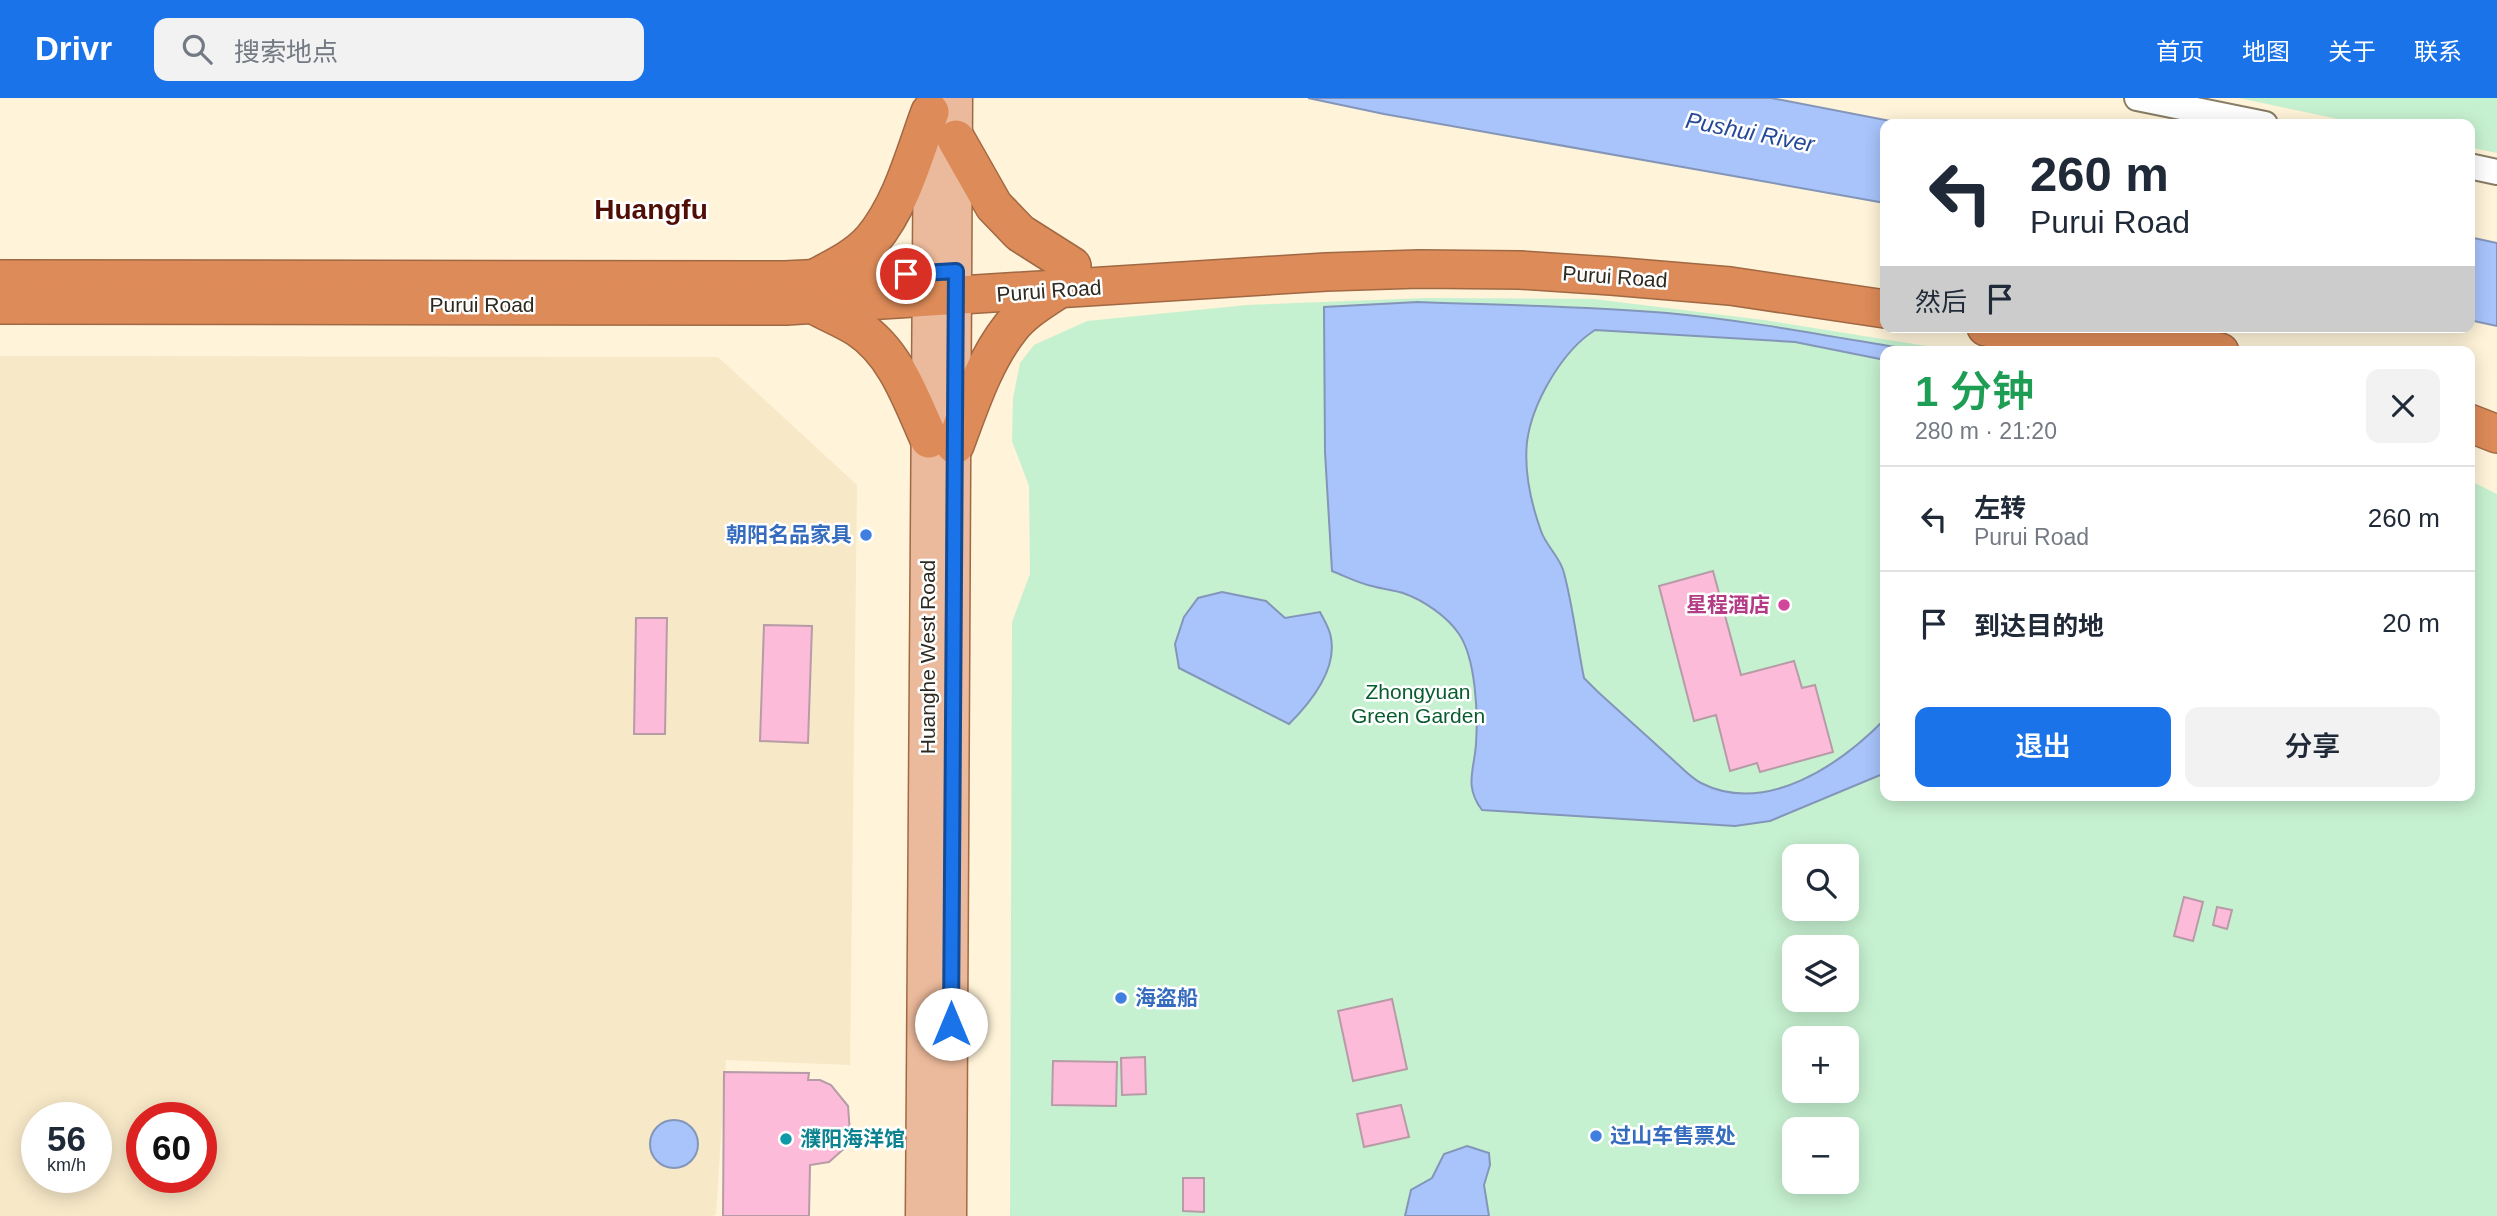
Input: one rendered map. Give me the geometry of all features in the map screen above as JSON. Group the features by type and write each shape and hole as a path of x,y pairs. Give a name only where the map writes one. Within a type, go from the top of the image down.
{"highway":[{"path":"939,103 888,216 871,241 813,292 884,351 942,442 1012,326 1065,278 994,206 956,139"},
{"name":"Purui Road","path":"1065,278 1379,249 1521,249 1732,266 1880,287"},
{"name":"Purui Road","path":"0,305 813,292 1065,278 1419,269 1520,270 1730,286 1880,308"},
{"name":"Purui Road","path":"0,279 813,292"},
{"path":"2017,333 2084,346"},
{"path":"2127,333 2191,346"},
{"path":"2475,425 2497,434"},
{"path":"2475,448 2497,456"}],"main road":[{"name":"Huanghe West Road","path":"939,103 956,139 942,285"},
{"name":"Huanghe West Road","path":"939,103 950,1216"},
{"name":"Huanghe West Road","path":"922,1216 942,442"}],"street":[{"path":"2137,98 2240,119"},
{"path":"2475,167 2497,172"}],"shaded area":[{"path":"0,356 718,357 857,485 850,1065 726,1060 716,1214 0,1216"}],"green space":[{"path":"2239,98 2497,98 2497,153 2475,148 2475,119 2338,119"},
{"name":"Zhongyuan Green Garden","path":"1426,298 1594,299 1764,320 1926,346 1880,346 1880,801 2475,801 2475,483 2497,494 2497,1216 1010,1216 1012,622 1030,574 1029,486 1012,441 1013,398 1020,363 1034,345 1087,321 1247,305"}],"water":[{"name":"Pushui River","path":"1308,98 1771,98 1880,119 1880,202 1384,114"},
{"path":"2475,238 2497,243 2497,326 2475,321"},
{"path":"1418,302 1667,313 1764,325 1888,346 1880,346 1880,359 1795,342 1595,330 1571,351 1550,379 1535,411 1526,453 1527,476 1534,509 1543,536 1564,573 1584,678 1597,691 1694,778 1726,792 1751,793 1800,781 1846,753 1880,724 1880,775 1770,821 1735,826 1482,810 1472,786 1477,732 1475,687 1469,658 1459,634 1434,609 1418,600 1332,571 1325,452 1324,307"},
{"path":"1222,592 1266,601 1285,618 1320,612 1325,621 1332,650 1326,674 1313,696 1289,724 1179,668 1175,644 1184,617 1198,598"},
{"path":"674,1120 691,1127 698,1144 691,1161 674,1168 657,1161 650,1144 657,1127"},
{"path":"1467,1146 1489,1153 1490,1165 1484,1185 1489,1216 1405,1216 1411,1190 1432,1178 1444,1154"}],"building":[{"path":"1713,571 1741,675 1794,661 1802,688 1815,685 1833,752 1760,772 1757,763 1730,771 1716,715 1694,721 1659,586"},
{"path":"636,618 667,618 665,734 634,734"},
{"path":"764,625 812,626 808,743 760,741"},
{"path":"2184,897 2203,902 2193,941 2174,936"},
{"path":"2217,907 2232,910 2227,929 2213,925"},
{"path":"1392,999 1407,1069 1353,1081 1338,1011"},
{"path":"1145,1057 1146,1094 1122,1095 1121,1058"},
{"path":"1053,1061 1117,1062 1116,1106 1052,1105"},
{"name":"濮阳海洋馆","path":"724,1072 809,1073 808,1080 820,1080 831,1085 848,1106 850,1133 847,1146 829,1162 810,1165 809,1216 723,1216"},
{"path":"1401,1105 1409,1137 1364,1147 1357,1114"},
{"path":"1183,1178 1204,1178 1204,1212 1183,1211"}],"place":[{"name":"朝阳名品家具","path":"866,535"},
{"name":"星程酒店","path":"1784,605"},
{"name":"海盗船","path":"1121,998"},
{"name":"过山车售票处","path":"1596,1136"},
{"name":"濮阳海洋馆","path":"786,1139"}],"district":[{"name":"Huangfu","path":"651,209"}],"route":[{"path":"906,274 956,271 951,1024"}]}
